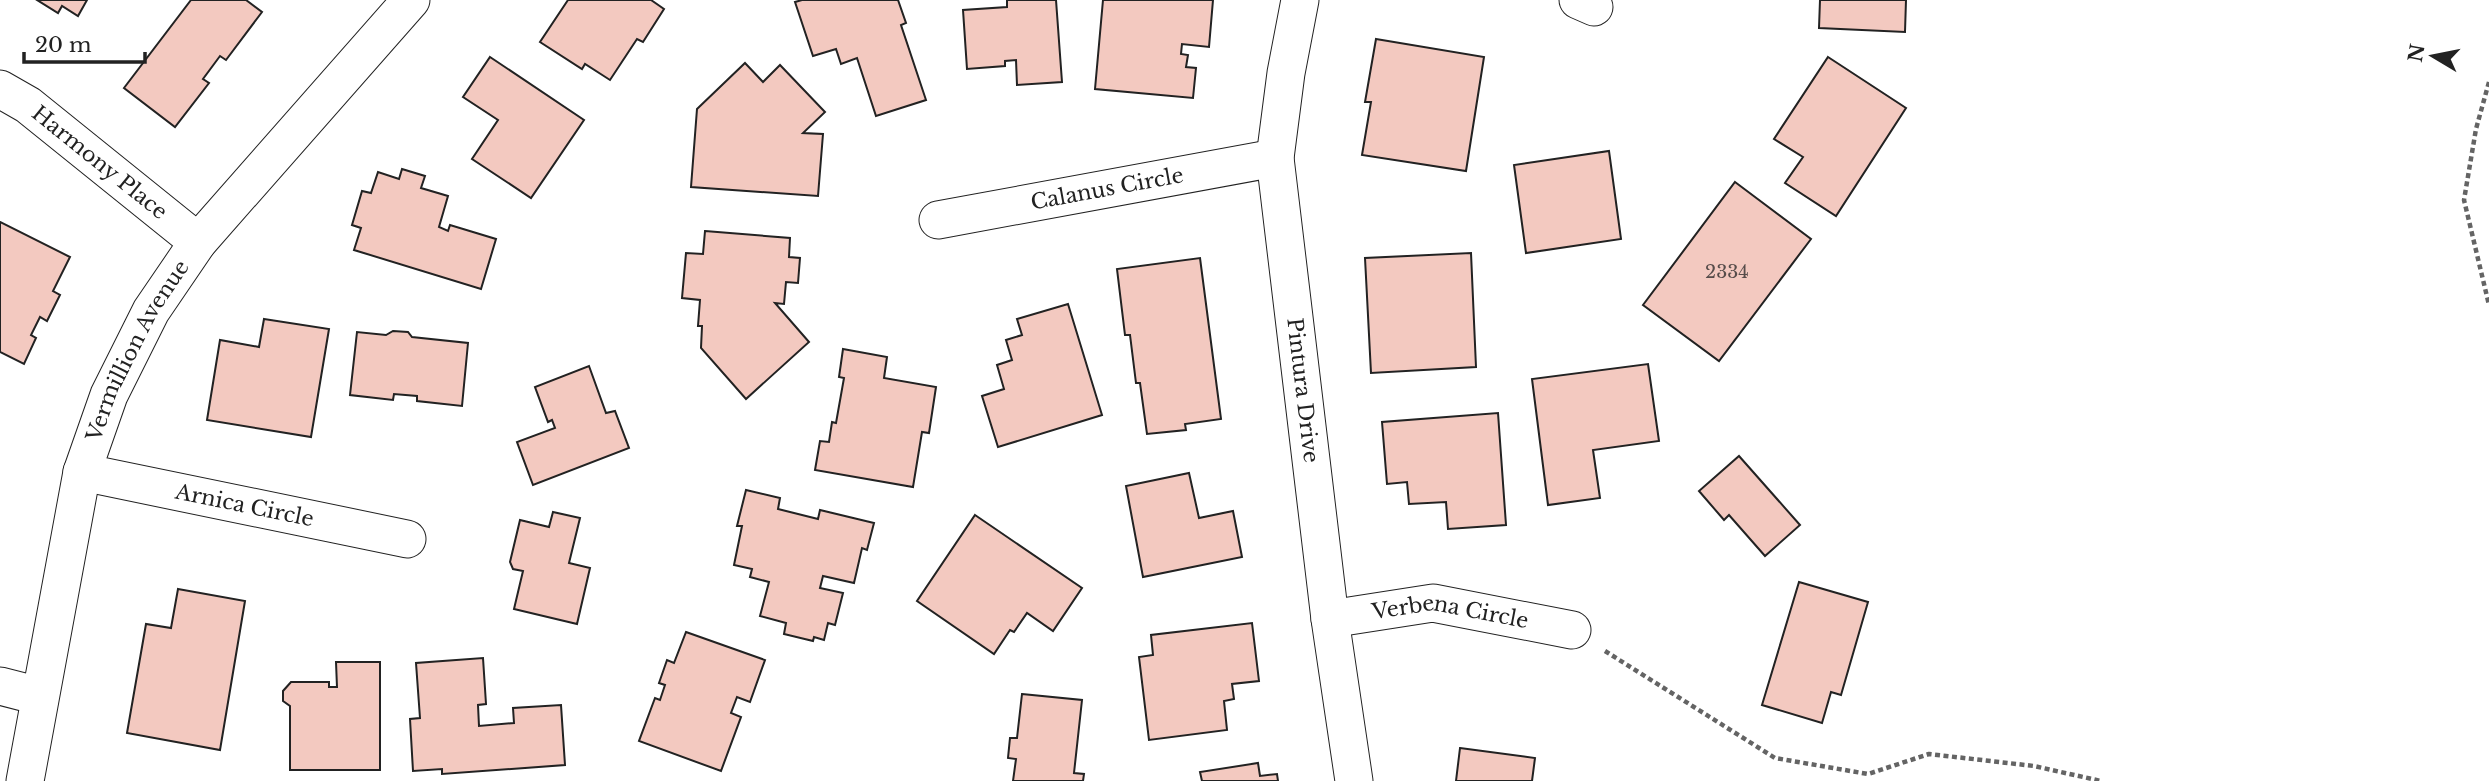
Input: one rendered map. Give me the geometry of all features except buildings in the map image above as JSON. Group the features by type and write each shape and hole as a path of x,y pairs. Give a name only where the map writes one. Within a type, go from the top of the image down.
{"street":[{"name":"Vermillion Avenue","path":"24,781 82,472 109,395 151,311 198,242 411,0"},
{"name":"Pintura Drive","path":"1300,0 1286,73 1275,158 1330,619 1354,781"},
{"name":"Harmony Place","path":"0,89 28,105 198,242"},
{"name":"Calanus Circle","path":"938,220 1275,158"},
{"name":"Arnica Circle","path":"82,472 407,540"},
{"name":"Verbena Circle","path":"1330,619 1433,603 1572,631"},
{"path":"0,687 39,696"}],"path":[{"path":"2489,82 2476,129 2464,200 2489,305"},
{"path":"1572,631 1775,758 1868,774 1929,754 2034,766 2101,781"}]}
